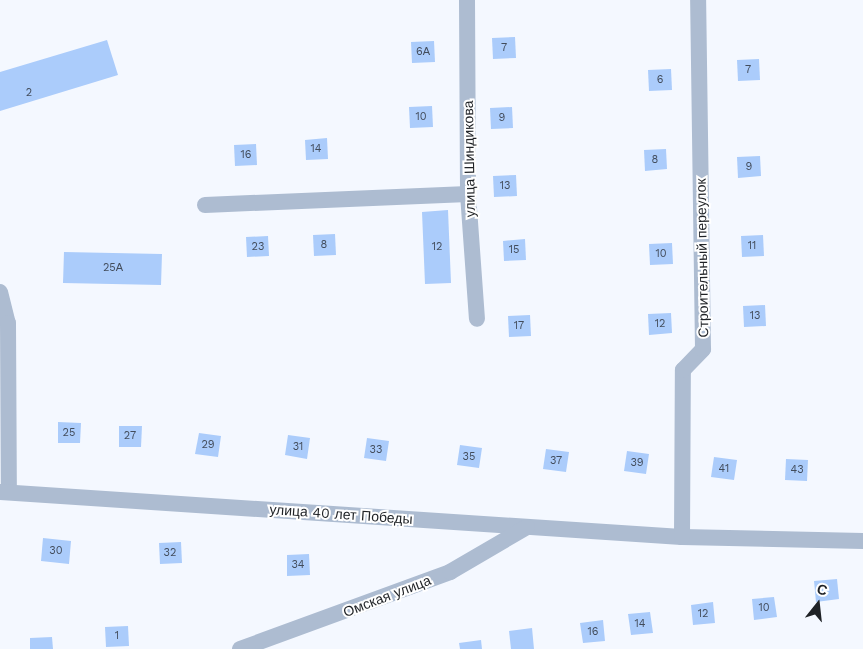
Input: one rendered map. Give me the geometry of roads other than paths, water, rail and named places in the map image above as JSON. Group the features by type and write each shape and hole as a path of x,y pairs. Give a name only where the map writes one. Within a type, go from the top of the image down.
{"street":[{"name":"улица Шиндикова","path":"467,0 468,194 478,319"},
{"name":"Строительный переулок","path":"682,538 683,370 703,349 698,0"},
{"path":"205,205 468,194"},
{"path":"0,292 8,324 4,492"},
{"name":"улица 40 лет Победы","path":"4,492 682,538 863,541"},
{"name":"Омская улица","path":"240,649 450,572 527,527"}]}
